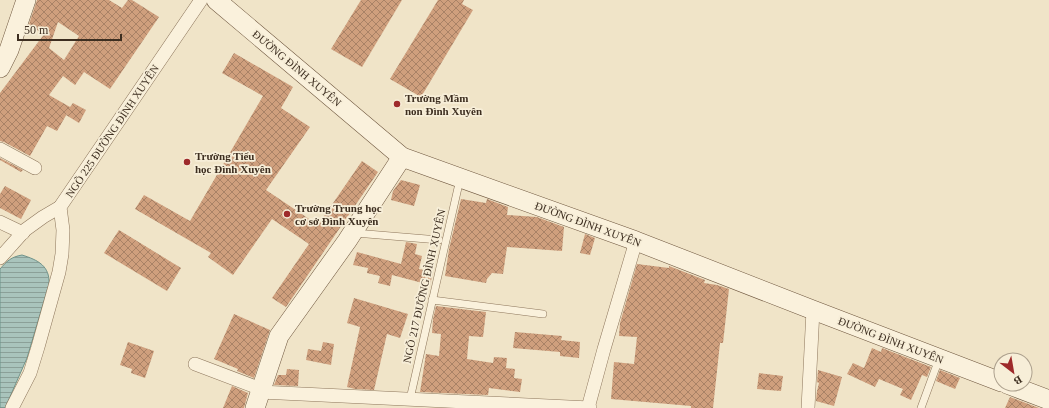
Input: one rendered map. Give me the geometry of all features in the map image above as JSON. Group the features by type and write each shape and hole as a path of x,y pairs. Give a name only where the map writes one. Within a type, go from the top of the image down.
{"street":[{"path":"0,68 9,50 26,0"},
{"name":"NGÕ 225 ĐƯỜNG ĐÌNH XUYÊN","path":"12,408 30,373 59,272 62,254 63,230 60,207 201,0"},
{"name":"ĐƯỜNG ĐÌNH XUYÊN","path":"216,0 402,156 636,241 993,379"},
{"path":"0,149 34,168"},
{"path":"259,397 279,336 353,232 402,156"},
{"path":"0,258 23,233 43,217 60,207"},
{"path":"0,222 23,233"},
{"path":"195,364 259,397 410,399 588,408 636,241"},
{"path":"808,408 813,310"},
{"path":"1028,392 1049,400"}],"lane":[{"name":"NGÕ 217 ĐƯỜNG ĐÌNH XUYÊN","path":"410,399 460,177"},
{"path":"353,232 439,240"},
{"path":"432,300 543,314"},
{"path":"922,408 939,358"}],"water":[{"path":"22,255 33,259 45,268 49,278 49,284 27,358 5,408 0,408 0,269 10,260"}],"building":[{"path":"37,0 109,0 122,8 128,0 132,0 159,17 110,89 84,72 75,85 63,76 49,95 70,107 73,103 86,110 79,123 66,115 57,131 47,126 30,156 0,141 0,93 45,33 28,27","holes":["58,22 79,36 64,60 49,48"]},
{"path":"361,0 402,0 362,67 331,49"},
{"path":"438,0 464,0 462,4 473,10 421,97 390,79"},
{"path":"234,53 293,87 281,108 310,127 266,190 318,225 362,161 378,172 286,307 272,298 309,244 272,219 233,275 208,257 211,253 135,209 144,195 190,221 263,96 222,73"},
{"path":"0,158 23,170 21,172 0,160"},
{"path":"401,180 420,185 414,206 391,200 393,191"},
{"path":"5,186 31,200 21,219 0,208 0,194"},
{"path":"461,199 486,203 487,199 508,207 507,215 537,217 564,227 562,251 507,247 503,274 492,273 487,279 486,283 445,276 449,249"},
{"path":"119,230 181,268 167,291 104,253"},
{"path":"585,234 595,238 590,255 580,253"},
{"path":"406,242 417,244 415,254 422,256 419,269 433,272 430,285 392,275 390,286 378,283 380,276 367,273 368,268 353,265 357,252 401,264"},
{"path":"637,264 669,268 669,266 705,280 704,283 729,289 723,343 720,343 713,408 691,408 691,406 611,399 614,362 634,364 637,337 619,336 620,323"},
{"path":"354,298 408,314 400,338 387,334 374,390 347,387 360,327 347,323"},
{"path":"436,306 486,312 483,337 469,336 467,359 493,363 494,357 507,358 506,368 515,369 514,378 522,379 520,392 489,388 488,395 420,392 426,354 439,356 441,334 432,333"},
{"path":"234,314 270,330 254,378 237,371 238,369 214,359"},
{"path":"515,332 562,336 561,340 580,342 579,358 560,356 560,352 513,348"},
{"path":"128,342 154,351 145,378 131,373 132,369 120,365"},
{"path":"323,342 334,344 331,365 306,360 308,349 321,351"},
{"path":"872,348 881,352 882,348 931,367 927,377 922,375 911,400 900,395 903,389 879,379 875,387 847,374 853,363 864,368"},
{"path":"287,369 299,370 298,386 274,385 278,375 286,375"},
{"path":"818,370 842,377 834,406 816,401 819,383 817,382"},
{"path":"940,370 960,378 955,389 936,381"},
{"path":"759,373 783,376 781,391 757,389"},
{"path":"232,386 248,393 244,408 223,408"},
{"path":"1010,397 1039,408 1005,408"}],"place":[{"name":"Trường Mầm non Đình Xuyên","path":"397,104"},
{"name":"Trường Tiểu học Đình Xuyên","path":"187,162"},
{"name":"Trường Trung học cơ sở Đình Xuyên","path":"287,214"}]}
